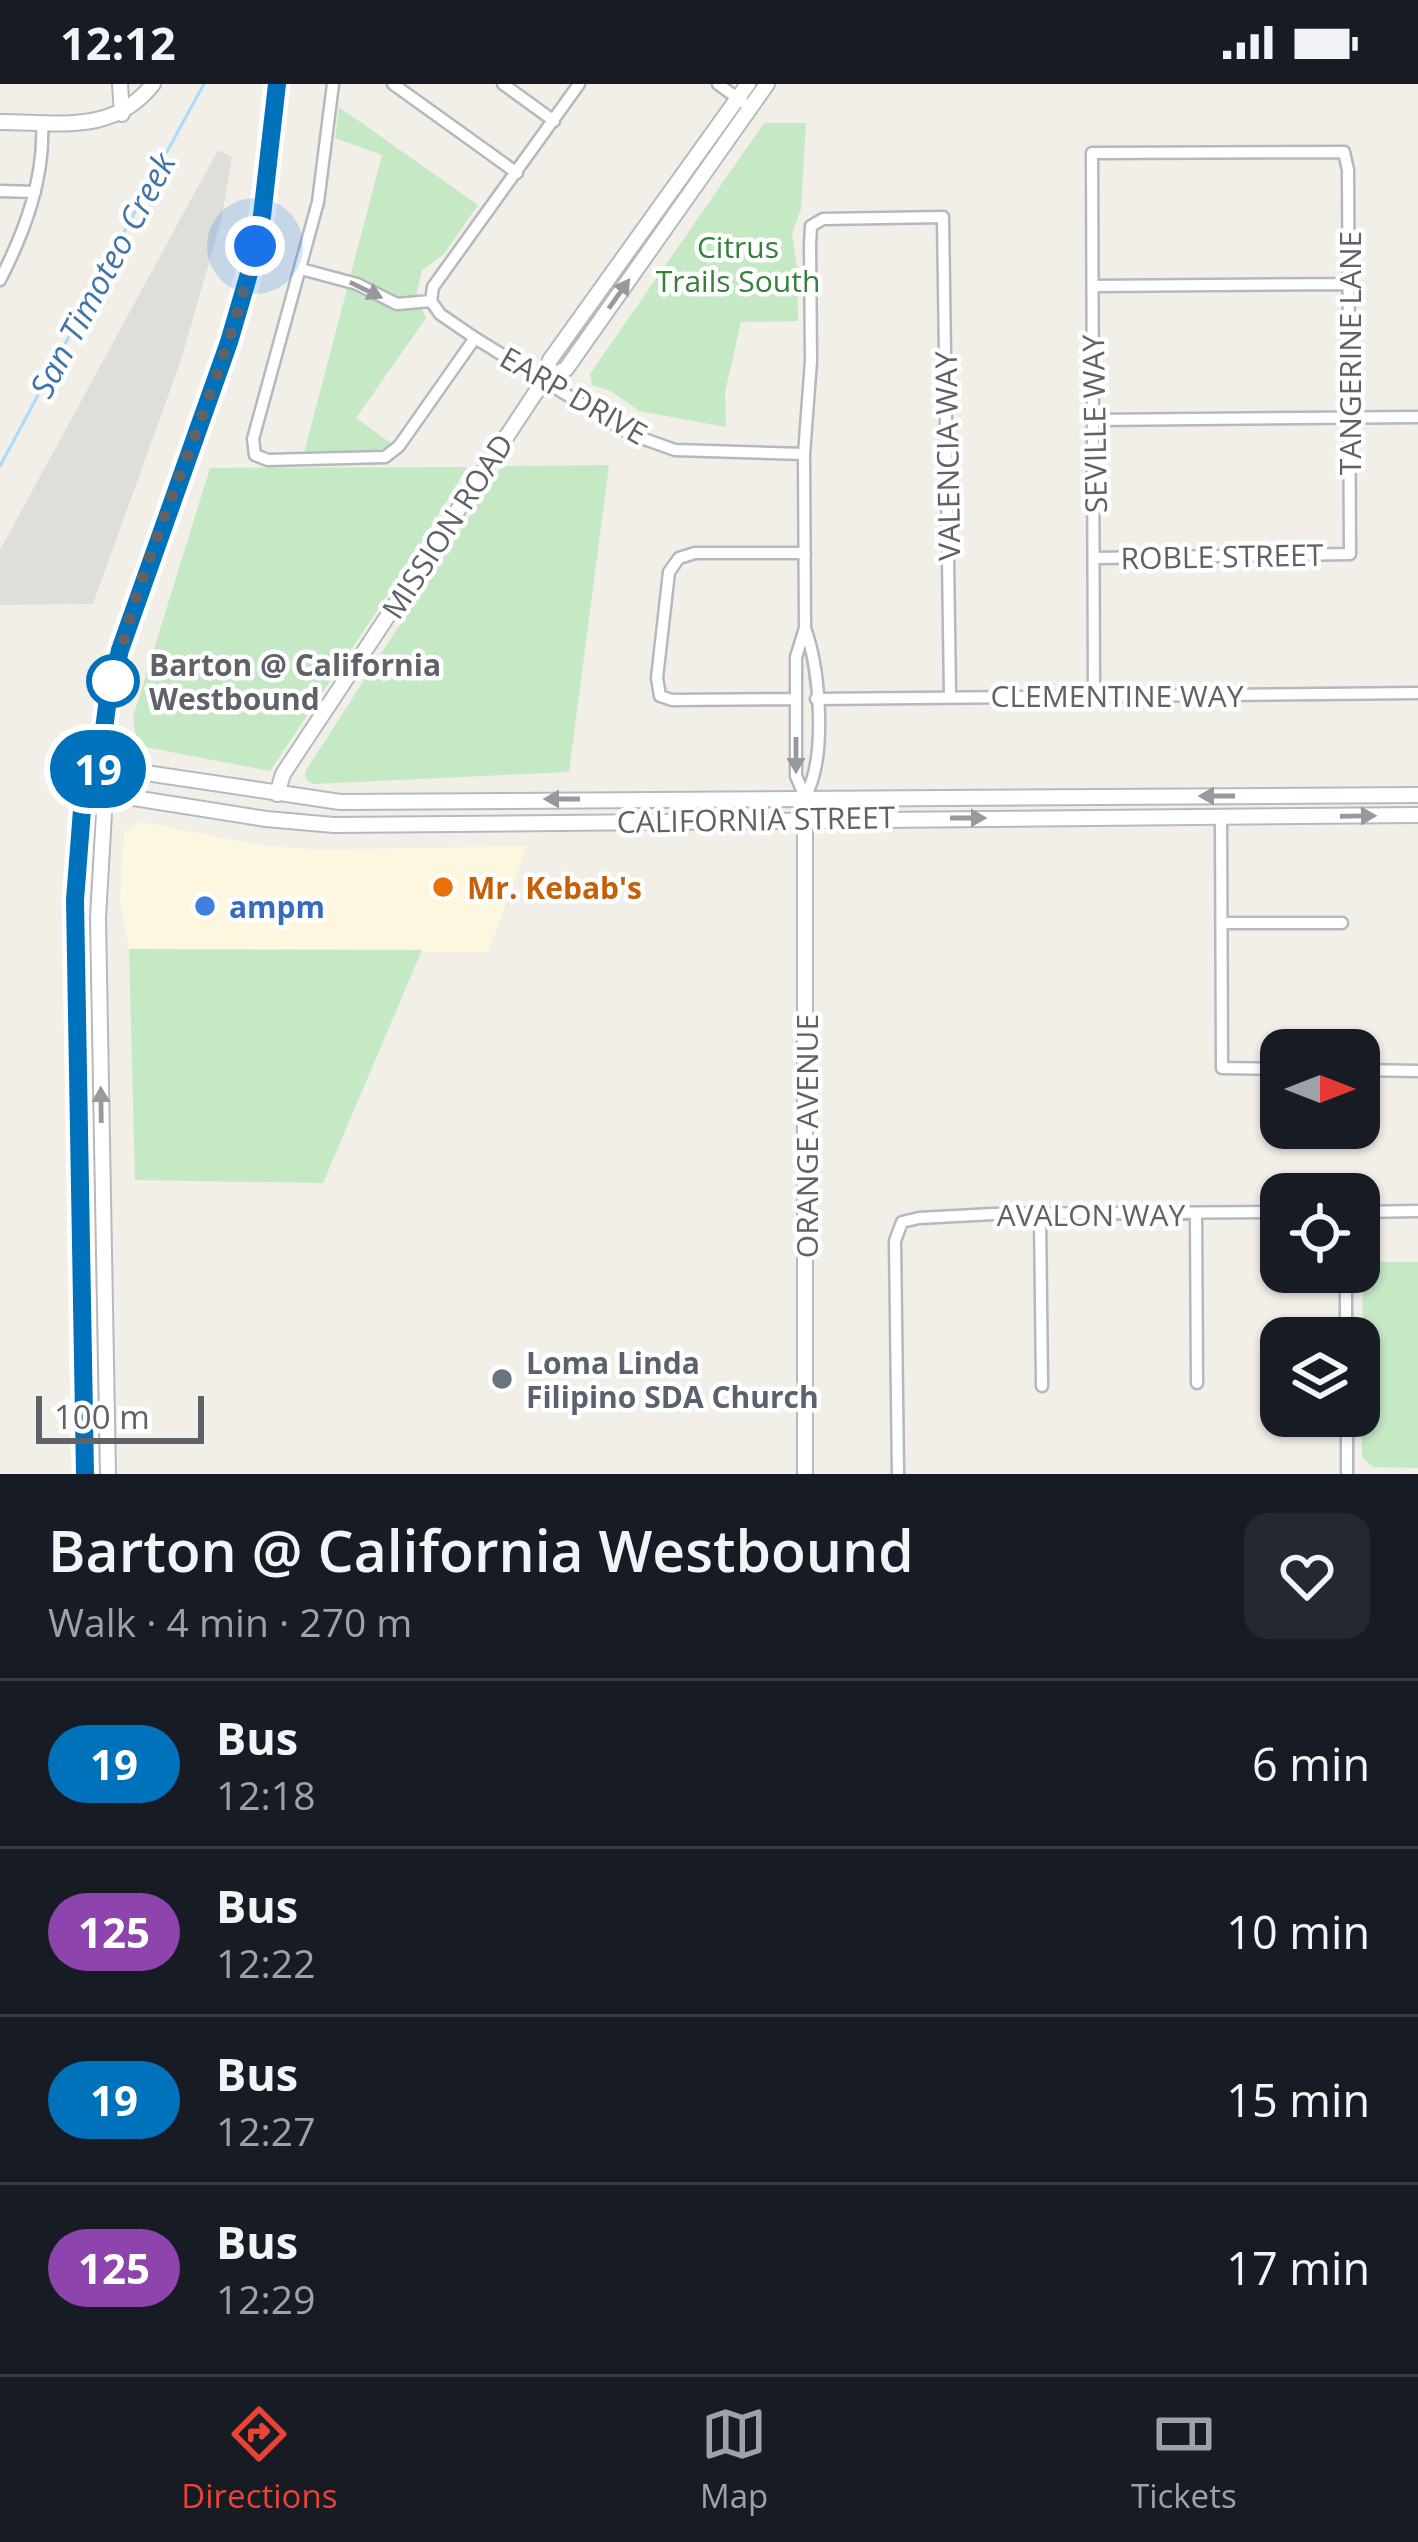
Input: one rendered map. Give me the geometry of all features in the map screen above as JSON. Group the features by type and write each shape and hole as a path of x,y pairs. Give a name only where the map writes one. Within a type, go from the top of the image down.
{"main road":[{"path":"120,84 122,114"},
{"path":"0,122 104,120 122,114 153,84"},
{"path":"108,1474 98,918 104,813 96,792 99,766 120,650 248,277 262,216 278,84"},
{"name":"MISSION ROAD","path":"277,794 283,774 544,380 550,360 751,91"},
{"name":"CALIFORNIA STREET","path":"99,766 340,802 1418,795"},
{"path":"85,1474 75,900 82,810 96,792"},
{"name":"CALIFORNIA STREET","path":"96,792 305,823 1418,815"},
{"name":"ORANGE AVENUE","path":"805,797 805,1474"},
{"path":"408,802 408,824"}],"street":[{"path":"333,84 318,202 253,439 255,455 268,460 385,457 399,446 475,338"},
{"path":"393,84 517,173"},
{"path":"503,84 554,121"},
{"path":"301,269 357,284 397,304 431,301 433,287 580,84"},
{"path":"718,84 751,91"},
{"path":"0,280 35,192 42,122"},
{"name":"SEVILLE WAY","path":"1094,694 1092,153 1344,152"},
{"name":"TANGERINE LANE","path":"1344,152 1348,170 1350,554"},
{"path":"0,191 35,192"},
{"name":"ORANGE AVENUE","path":"805,797 796,776 796,657 805,628 804,454 811,362 812,226 823,219 944,217"},
{"name":"VALENCIA WAY","path":"944,217 950,695"},
{"path":"1093,286 1347,284"},
{"name":"EARP DRIVE","path":"431,301 440,314 475,338 630,434 675,449 804,454"},
{"path":"1095,420 1418,417"},
{"path":"796,699 672,700 660,695 657,678 669,572 679,558 695,553 806,553"},
{"name":"ROBLE STREET","path":"1095,558 1350,554"},
{"name":"ORANGE AVENUE","path":"805,628 816,661 817,777 805,797"},
{"name":"CLEMENTINE WAY","path":"816,699 1418,693"},
{"path":"1221,818 1222,1068 1260,1069"},
{"path":"1222,923 1342,923"},
{"path":"1380,1070 1418,1071"},
{"path":"1380,1212 1418,1211"},
{"name":"AVALON WAY","path":"898,1474 895,1241 902,1222 1040,1214 1260,1212"},
{"path":"1196,1213 1197,1383"},
{"path":"1040,1214 1042,1386"},
{"path":"1347,1437 1347,1474"}],"shaded area":[{"path":"218,150 232,157 221,221 181,360 93,604 0,605 0,550"},
{"path":"141,822 259,845 318,850 527,846 488,952 129,949 120,900 124,832"}],"green space":[{"path":"339,107 478,205 443,255 422,270 416,298 426,318 356,418 392,444 375,453 304,453 382,155 335,138"},
{"name":"Citrus Trails South","path":"764,123 806,123 801,209 792,233 798,321 741,322 725,392 726,427 639,411 611,391 592,385 590,374"},
{"path":"609,465 569,772 313,784 306,779 305,772 502,466"},
{"path":"467,467 415,554 270,771 145,747 136,740 133,717 210,468"},
{"path":"129,949 422,950 323,1183 135,1180"},
{"path":"1380,1262 1418,1262 1418,1468 1373,1467 1362,1457 1362,1437 1380,1437 1380,1317 1363,1317 1363,1293 1380,1293"}],"waterway":[{"name":"San Timoteo Creek","path":"0,466 204,84"}],"bus line":[{"name":"19","path":"85,1474 75,900 82,810 96,792 120,650 248,277 262,216 277,84"}],"place":[{"name":"Barton @ California Westbound","path":"113,681"},
{"name":"Mr. Kebab's","path":"443,887"},
{"name":"ampm","path":"205,906"},
{"name":"Loma Linda Filipino SDA Church","path":"502,1379"}],"route":[{"path":"113,681 142,581 229,342 255,246"}]}
